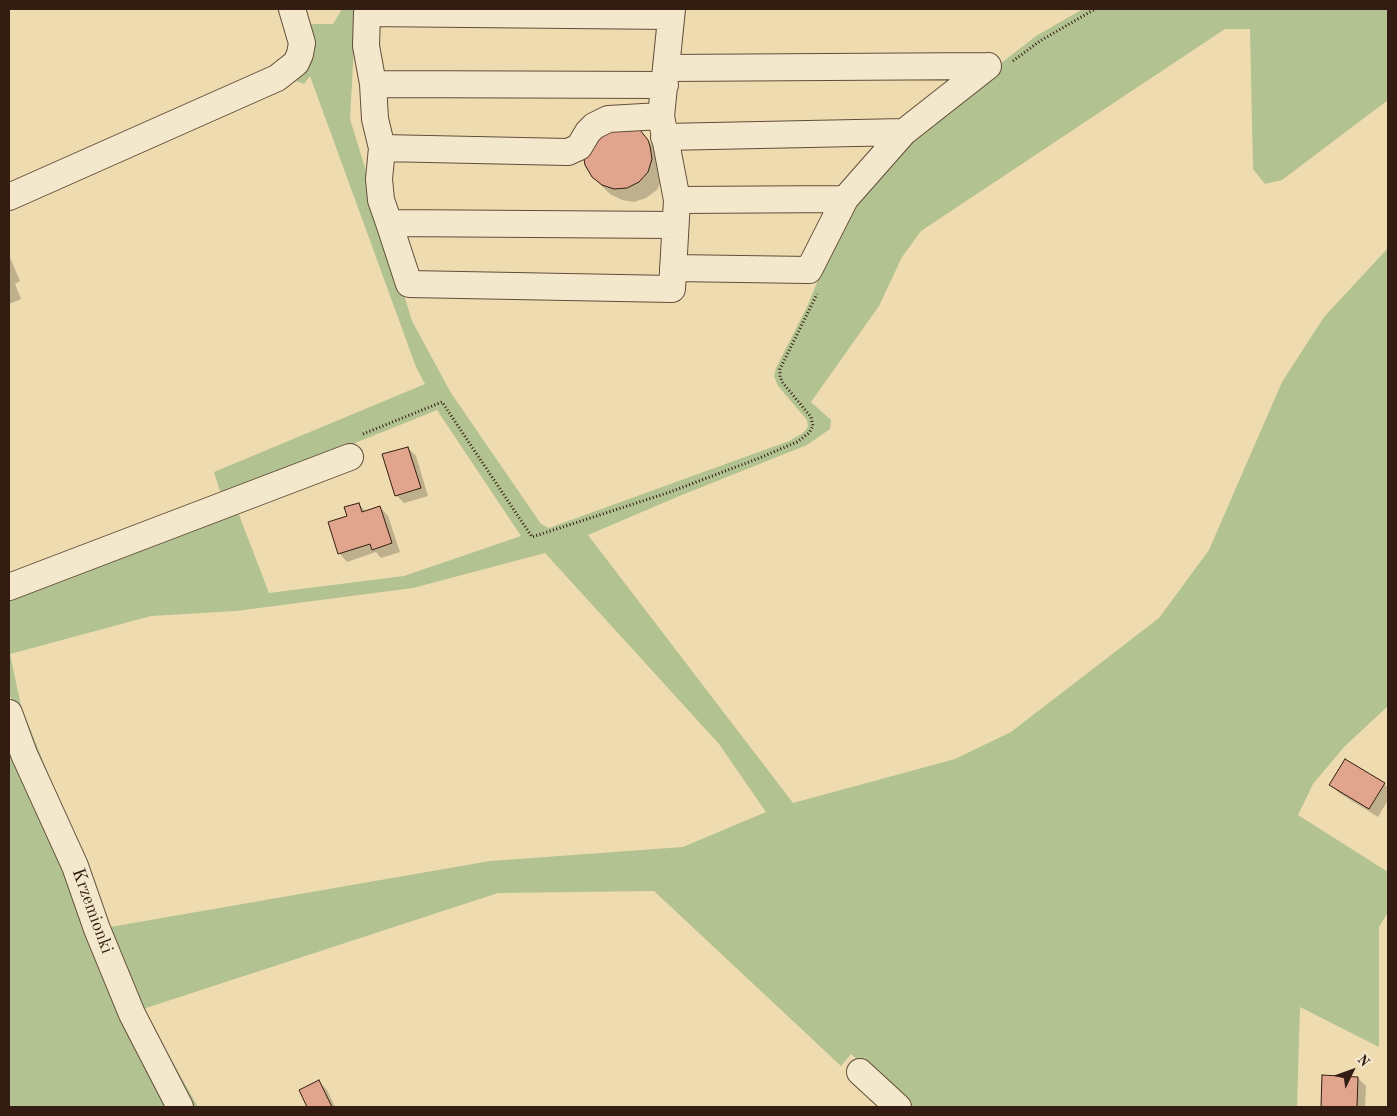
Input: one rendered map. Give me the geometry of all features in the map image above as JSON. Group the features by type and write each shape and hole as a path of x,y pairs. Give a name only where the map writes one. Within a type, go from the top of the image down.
{"street":[{"path":"9,197 277,78 296,63 300,54 302,43 292,9"},
{"path":"366,11 672,12 663,126 676,212 672,289 409,284 381,200 379,179 382,148 375,119 373,84 366,46 366,11"},
{"path":"373,84 988,66 904,132 844,199 809,270 673,268"},
{"path":"382,148 568,152 580,147 588,132 594,126 608,119 663,126 904,132"},
{"path":"389,223 676,212 844,199"},
{"path":"9,587 350,457"},
{"name":"Krzemionki","path":"9,713 24,754 75,866 132,1014 180,1107"},
{"path":"860,1072 898,1107"}],"path":[{"path":"1008,65 1040,42 1095,9"},
{"path":"362,434 442,402 532,538 670,492 758,459 797,442 809,433 813,426 811,417 782,383 780,369 819,290"}],"green space":[{"path":"342,9 356,9 350,119 412,321 451,393 541,524 549,528 789,441 803,433 808,427 807,420 778,386 774,376 776,368 807,307 849,204 933,116 1036,36 1083,9 1388,9 1388,100 1282,180 1265,184 1253,169 1250,29 1225,29 921,231 902,257 879,306 811,402 831,420 830,429 807,445 588,535 793,803 955,759 1011,732 1159,618 1209,550 1282,382 1324,317 1388,248 1388,706 1344,747 1313,784 1298,815 1388,872 1388,912 1379,927 1379,1047 1300,1007 1297,1107 909,1107 851,1054 841,1066 654,891 498,893 143,1009 198,1107 188,1107 137,1011 103,928 82,869 30,752 17,717 9,692 9,595 17,588 236,507 269,593 404,576 521,536 437,410 231,493 233,498 223,501 214,472 425,384 416,367 310,76 304,84 296,81 35,197 37,190 290,79 302,64 309,46 306,24 333,24","holes":["545,553 719,744 766,812 683,847 490,861 110,927 21,706 10,654 151,616 236,611 413,588"]},
{"path":"9,732 172,1107 9,1107"}],"building":[{"path":"608,123 640,130 650,146 652,159 648,172 639,182 627,188 614,189 602,185 592,177 585,165 584,159"},
{"path":"408,447 421,488 395,496 382,454"},
{"path":"359,503 362,512 380,506 392,543 372,550 370,544 338,554 328,522 347,516 344,507"},
{"path":"1345,759 1385,783 1369,809 1329,785"},
{"path":"1322,1075 1358,1077 1357,1107 1321,1107"},
{"path":"319,1080 332,1107 307,1107 299,1090"}]}
